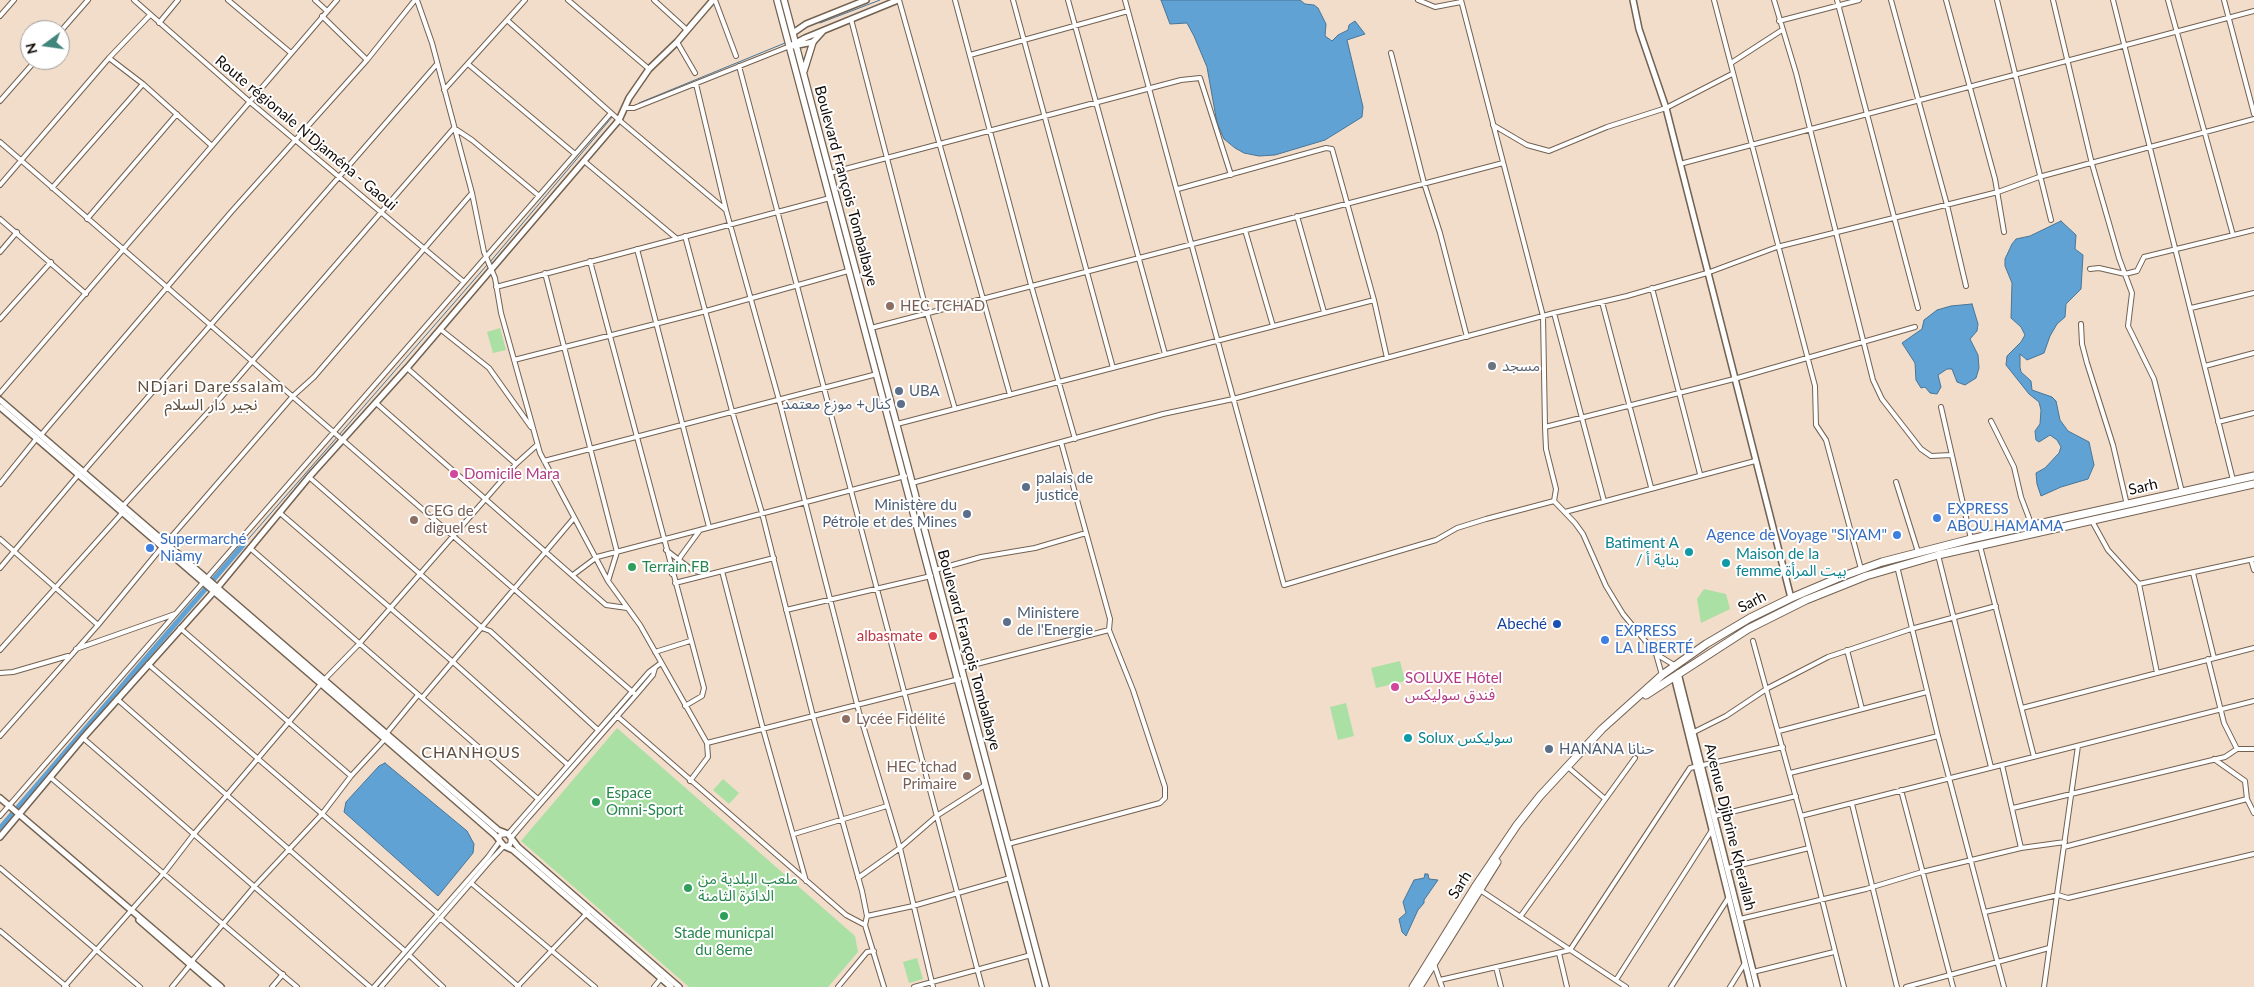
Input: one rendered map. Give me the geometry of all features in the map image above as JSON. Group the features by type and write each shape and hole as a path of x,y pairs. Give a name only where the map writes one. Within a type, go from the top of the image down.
{"highway":[{"name":"Sarh","path":"1413,987 1475,886 1517,824 1583,748 1662,675 1742,622 1791,598 1861,569 1918,552 2254,476"},
{"name":"Sarh","path":"1419,987 1519,828 1569,768 1612,723 1649,692 1724,643 1777,614 1836,587 1897,566 1938,554 2092,522 2254,484"}],"main road":[{"name":"Boulevard François Tombalbaye","path":"777,0 804,73 897,424 931,576 1008,844 1046,987"},
{"name":"Boulevard François Tombalbaye","path":"784,0 829,198 877,374 907,475 912,483 961,668 960,679 985,784 1039,987"},
{"path":"804,73 806,60 813,42"}],"street":[{"path":"0,16 14,0"},
{"path":"70,21 88,0"},
{"name":"Route régionale N'Djaména - Gaoui","path":"134,0 250,102 382,211 464,282"},
{"path":"159,23 178,0"},
{"path":"228,0 291,53"},
{"path":"315,0 327,11"},
{"path":"0,393 337,0"},
{"path":"0,484 167,287 367,60 416,0"},
{"path":"416,0 437,64 472,193 486,258 491,268 538,445 544,461 608,581 640,625 707,743 708,757 690,780"},
{"path":"444,90 526,0"},
{"path":"568,0 649,69"},
{"path":"654,0 687,30"},
{"path":"0,838 83,738 250,548 342,439 407,368 619,120 629,98 649,69 677,42 714,0 736,56"},
{"path":"793,33 799,28 866,0"},
{"path":"624,108 634,108 696,84 899,0 1010,395"},
{"path":"955,0 992,130 1031,285 1075,439"},
{"path":"1013,0 1113,368"},
{"path":"1068,0 1165,354"},
{"path":"1125,0 1284,584 1436,540 1457,528 1486,519 1554,501"},
{"path":"1418,0 1434,7 1461,1 1544,316 1546,449 1556,490 1554,501"},
{"path":"1633,0 1639,29 1666,108 1791,598"},
{"path":"1714,0 1814,386 1816,426 1826,440 1861,569"},
{"path":"1774,0 1811,129 1835,234 1863,341 1868,369 1877,390 1916,445 1931,456 1951,454"},
{"path":"1780,21 1838,2 1859,0"},
{"path":"1891,0 1920,100 1966,286"},
{"path":"1946,0 1998,192 2004,232"},
{"path":"1996,0 2051,220"},
{"path":"2053,0 2092,164 2132,293 2128,326 2154,380 2182,492"},
{"path":"2113,0 2233,480"},
{"path":"2168,0 2233,235"},
{"path":"2224,0 2254,114"},
{"path":"1838,2 1918,308"},
{"path":"970,55 1128,11"},
{"path":"1680,164 1752,143 2254,11"},
{"path":"0,185 109,58 150,15"},
{"path":"322,16 367,60"},
{"path":"851,19 927,313 955,409"},
{"path":"507,20 619,120 726,210"},
{"path":"799,28 805,38"},
{"path":"794,45 813,42 824,30"},
{"path":"1731,63 1782,30"},
{"path":"677,42 695,74"},
{"path":"1391,53 1424,183 1440,233 1467,337"},
{"path":"109,58 143,84 212,146"},
{"path":"0,568 437,64"},
{"path":"468,64 575,154"},
{"path":"739,66 982,987"},
{"path":"0,101 27,70"},
{"path":"1493,125 1527,145 1549,151 1607,127 1666,108 1732,74"},
{"path":"830,173 1150,89 1200,78 1231,175"},
{"path":"52,188 143,84"},
{"path":"696,84 726,210 779,400 858,705 900,848 932,985"},
{"path":"0,816 10,808 177,613 207,582 538,195 611,113"},
{"path":"87,219 177,114"},
{"path":"912,483 1163,414 1233,399 1554,313 1602,302 1707,273 1777,247 1998,192 2040,178 2254,119"},
{"path":"454,128 472,140 538,195"},
{"path":"0,650 454,128"},
{"path":"0,142 636,696"},
{"path":"1178,190 1326,148 1332,149 1374,300 1387,358"},
{"path":"583,160 676,238"},
{"path":"871,328 1503,163"},
{"path":"0,736 98,625 164,545 293,396 314,377 472,193"},
{"path":"496,287 836,196"},
{"path":"1297,216 1324,312"},
{"path":"0,219 86,294"},
{"path":"1245,230 1273,326"},
{"path":"2090,269 2095,268 2125,274 2136,271 2144,257 2254,230"},
{"path":"0,252 17,232"},
{"path":"685,236 732,412 774,558 813,716 858,878 867,916 865,925 884,987"},
{"path":"637,249 709,527"},
{"path":"590,261 611,335 674,583 704,690 700,697 685,706"},
{"path":"0,319 51,262"},
{"path":"514,360 565,348 655,322 706,311 848,271"},
{"path":"545,273 617,552 608,581"},
{"path":"1652,288 1700,474"},
{"path":"2191,308 2254,292"},
{"path":"897,424 1374,300"},
{"path":"1602,302 1651,487"},
{"path":"1554,313 1604,501"},
{"path":"2081,324 2085,354 2113,445 2128,505"},
{"path":"1545,427 1679,394 1915,327"},
{"path":"440,329 489,368 533,430"},
{"path":"2205,366 2254,353"},
{"path":"407,368 516,464"},
{"path":"544,461 877,374"},
{"path":"0,400 122,510 386,736 498,830 510,836 518,847 588,912"},
{"path":"376,403 546,550 606,605 627,608"},
{"path":"0,407 39,437"},
{"path":"1941,407 1972,539"},
{"path":"2218,422 2254,413"},
{"path":"1991,421 2014,467 2021,497 2032,526"},
{"path":"1008,844 1160,803 1165,798 1165,787 1136,699 1109,630 1110,619 1061,442"},
{"path":"0,931 65,986 164,872 323,682 421,574 452,535 516,464 538,445"},
{"path":"1564,512 1651,487 1755,461"},
{"path":"573,575 597,558 617,552 907,475"},
{"path":"309,478 482,628 490,631 598,730"},
{"path":"1896,482 1918,552"},
{"path":"1554,501 1583,534 1606,586 1623,614 1656,654 1675,666"},
{"path":"280,513 453,662 567,764"},
{"path":"172,987 254,887 322,814 351,776 420,696 453,662 574,518"},
{"path":"2092,522 2108,550 2139,584 2157,673"},
{"path":"672,574 678,560 700,530"},
{"path":"935,570 981,558 1036,548 1086,533"},
{"path":"0,539 98,625"},
{"path":"1980,546 2034,757"},
{"path":"250,548 538,799"},
{"path":"666,550 692,570 704,575 710,574"},
{"path":"1938,554 1991,768"},
{"path":"674,583 774,558"},
{"path":"2139,584 2253,559 2254,570"},
{"path":"1897,566 1938,736 2004,987"},
{"path":"722,571 763,729 806,881"},
{"path":"2193,573 2214,658"},
{"path":"786,610 931,576"},
{"path":"1694,732 1726,716 1768,688 1801,670 1847,650 1954,616 1996,606"},
{"path":"75,649 177,613"},
{"path":"180,628 351,776"},
{"path":"961,668 1109,630"},
{"path":"655,652 690,641"},
{"path":"1753,641 1768,688 1802,816 1844,987"},
{"path":"2022,708 2254,648"},
{"path":"1847,650 1862,709"},
{"path":"1656,654 1662,675"},
{"path":"0,674 70,655"},
{"path":"2208,659 2228,734 2237,749"},
{"path":"148,664 437,913"},
{"path":"502,844 510,845 510,836 567,764 649,672 661,664"},
{"path":"510,836 636,696 653,675 655,668"},
{"name":"Avenue Djibrine Kherallah","path":"1676,675 1694,732 1699,764 1715,816 1757,987"},
{"name":"Avenue Djibrine Kherallah","path":"1676,675 1699,764 1751,987"},
{"path":"707,743 960,679"},
{"path":"1779,731 1927,692"},
{"path":"117,699 226,797 405,951"},
{"path":"1802,816 2254,701"},
{"path":"613,713 846,915 865,925"},
{"path":"386,736 495,835 502,844 512,850 663,976 679,987"},
{"path":"1790,773 1938,736"},
{"path":"83,738 370,987"},
{"path":"2044,987 2078,746"},
{"path":"1440,980 1570,950 1687,771 1699,764 1783,747"},
{"path":"2012,808 2214,759 2225,758 2237,749 2254,749"},
{"path":"1520,917 1604,798 1635,758"},
{"path":"2214,759 2245,781 2247,799 2254,813"},
{"path":"2002,765 2021,848"},
{"path":"1569,768 1604,798"},
{"path":"50,777 297,987"},
{"path":"858,878 900,848 938,816 985,784"},
{"path":"1901,790 1953,987"},
{"path":"1715,816 1796,796"},
{"path":"1740,919 1872,888 1922,872 2021,848 2064,844 2247,799"},
{"path":"0,800 191,963 222,987"},
{"path":"1852,804 1897,987"},
{"path":"794,834 887,806"},
{"path":"1616,980 1713,828"},
{"path":"502,844 500,835 510,836"},
{"path":"381,987 471,883 502,844"},
{"path":"374,987 437,913 502,844"},
{"path":"1728,868 1809,848"},
{"path":"1985,912 2058,895 2068,898 2254,854"},
{"path":"0,868 140,987"},
{"path":"867,916 913,906 1010,878"},
{"path":"471,883 595,987"},
{"path":"1479,890 1626,987"},
{"path":"1671,987 1729,897"},
{"path":"440,918 518,987 588,912"},
{"path":"1906,987 1998,964 2049,948"},
{"path":"838,987 867,952 874,951"},
{"path":"1754,972 1834,952"},
{"path":"1559,953 1567,987"},
{"path":"914,987 932,985 1031,955"},
{"path":"409,956 443,987"},
{"path":"191,963 216,987"},
{"path":"1730,987 1745,963"},
{"path":"1434,964 1442,987"},
{"path":"1496,967 1501,987"},
{"path":"272,987 283,974"},
{"path":"654,987 663,976"},
{"path":"663,976 671,987"}],"green space":[{"path":"500,328 506,350 493,353 487,332"},
{"path":"1704,589 1726,594 1730,609 1701,623 1697,599"},
{"path":"1400,661 1405,681 1376,688 1371,668"},
{"path":"1346,703 1354,736 1338,740 1330,707"},
{"name":"ملعب البلدية من الدائرة الثامنة","path":"617,728 855,936 858,952 828,987 689,987 521,841"},
{"path":"723,779 739,793 729,804 713,790"},
{"path":"917,958 923,979 909,983 903,962"}],"water":[{"path":"1161,0 1300,0 1305,4 1314,5 1318,8 1326,24 1325,36 1332,41 1338,35 1348,30 1349,25 1355,21 1365,34 1347,40 1363,107 1362,117 1325,140 1275,155 1259,156 1244,153 1235,148 1224,139 1217,123 1207,67 1194,36 1187,23 1170,24"},
{"path":"2061,221 2076,235 2075,249 2083,255 2081,289 2066,304 2065,317 2057,324 2050,336 2044,353 2027,360 2020,354 2020,367 2021,372 2031,381 2032,390 2052,397 2056,401 2060,420 2068,431 2089,442 2094,465 2088,479 2061,487 2041,496 2036,473 2045,468 2059,453 2061,447 2057,440 2050,435 2039,442 2036,440 2035,431 2040,424 2041,410 2039,402 2029,394 2006,365 2007,356 2021,342 2025,335 2021,327 2011,318 2012,283 2005,266 2005,259 2016,239 2030,236"},
{"path":"1972,304 1978,324 1977,331 1970,339 1978,355 1979,368 1976,378 1965,385 1957,382 1952,369 1947,369 1938,375 1941,387 1937,394 1930,393 1925,387 1921,388 1916,380 1915,363 1902,343 1922,329 1924,320 1937,310 1951,306"},
{"path":"385,763 467,831 474,844 473,853 438,896 344,812 346,802 379,766"},
{"path":"1425,874 1428,874 1429,879 1438,880 1418,910 1406,936 1402,932 1399,919 1406,913 1403,902 1414,880 1424,878"}],"waterway":[{"path":"820,23 880,0"},
{"path":"639,103 785,43"},
{"path":"490,262 613,116"},
{"path":"244,544 487,265"},
{"path":"0,828 244,544"}],"place":[{"name":"HEC TCHAD","path":"890,306"},
{"name":"مسجد","path":"1492,366"},
{"name":"UBA","path":"899,391"},
{"name":"كنال+ موزع معتمد","path":"901,404"},
{"name":"Domicile Mara","path":"454,474"},
{"name":"palais de justice","path":"1026,487"},
{"name":"Ministère du Pétrole et des Mines","path":"967,514"},
{"name":"EXPRESS ABOU HAMAMA","path":"1937,518"},
{"name":"CEG de diguel est","path":"414,520"},
{"name":"Agence de Voyage \"SIYAM\"","path":"1897,535"},
{"name":"Supermarché Niamy","path":"150,548"},
{"name":"Batiment A / بناية أ","path":"1689,552"},
{"name":"Maison de la femme بيت المرأة","path":"1726,563"},
{"name":"Terrain FB","path":"632,567"},
{"name":"Ministere de l'Energie","path":"1007,622"},
{"name":"Abeché","path":"1557,624"},
{"name":"albasmate","path":"933,636"},
{"name":"EXPRESS LA LIBERTÉ","path":"1605,640"},
{"name":"SOLUXE Hôtel فندق سوليكس","path":"1395,687"},
{"name":"Lycée Fidélité","path":"846,719"},
{"name":"Solux سوليكس","path":"1408,738"},
{"name":"HANANA حنانا","path":"1549,749"},
{"name":"HEC tchad Primaire","path":"967,776"},
{"name":"Espace Omni-Sport","path":"596,802"},
{"name":"ملعب البلدية من الدائرة الثامنة","path":"688,888"},
{"name":"Stade municpal du 8eme","path":"724,916"}],"district":[{"name":"NDjari Daressalam نجير دار السلام","path":"211,396"},
{"name":"CHANHOUS","path":"471,753"}]}
